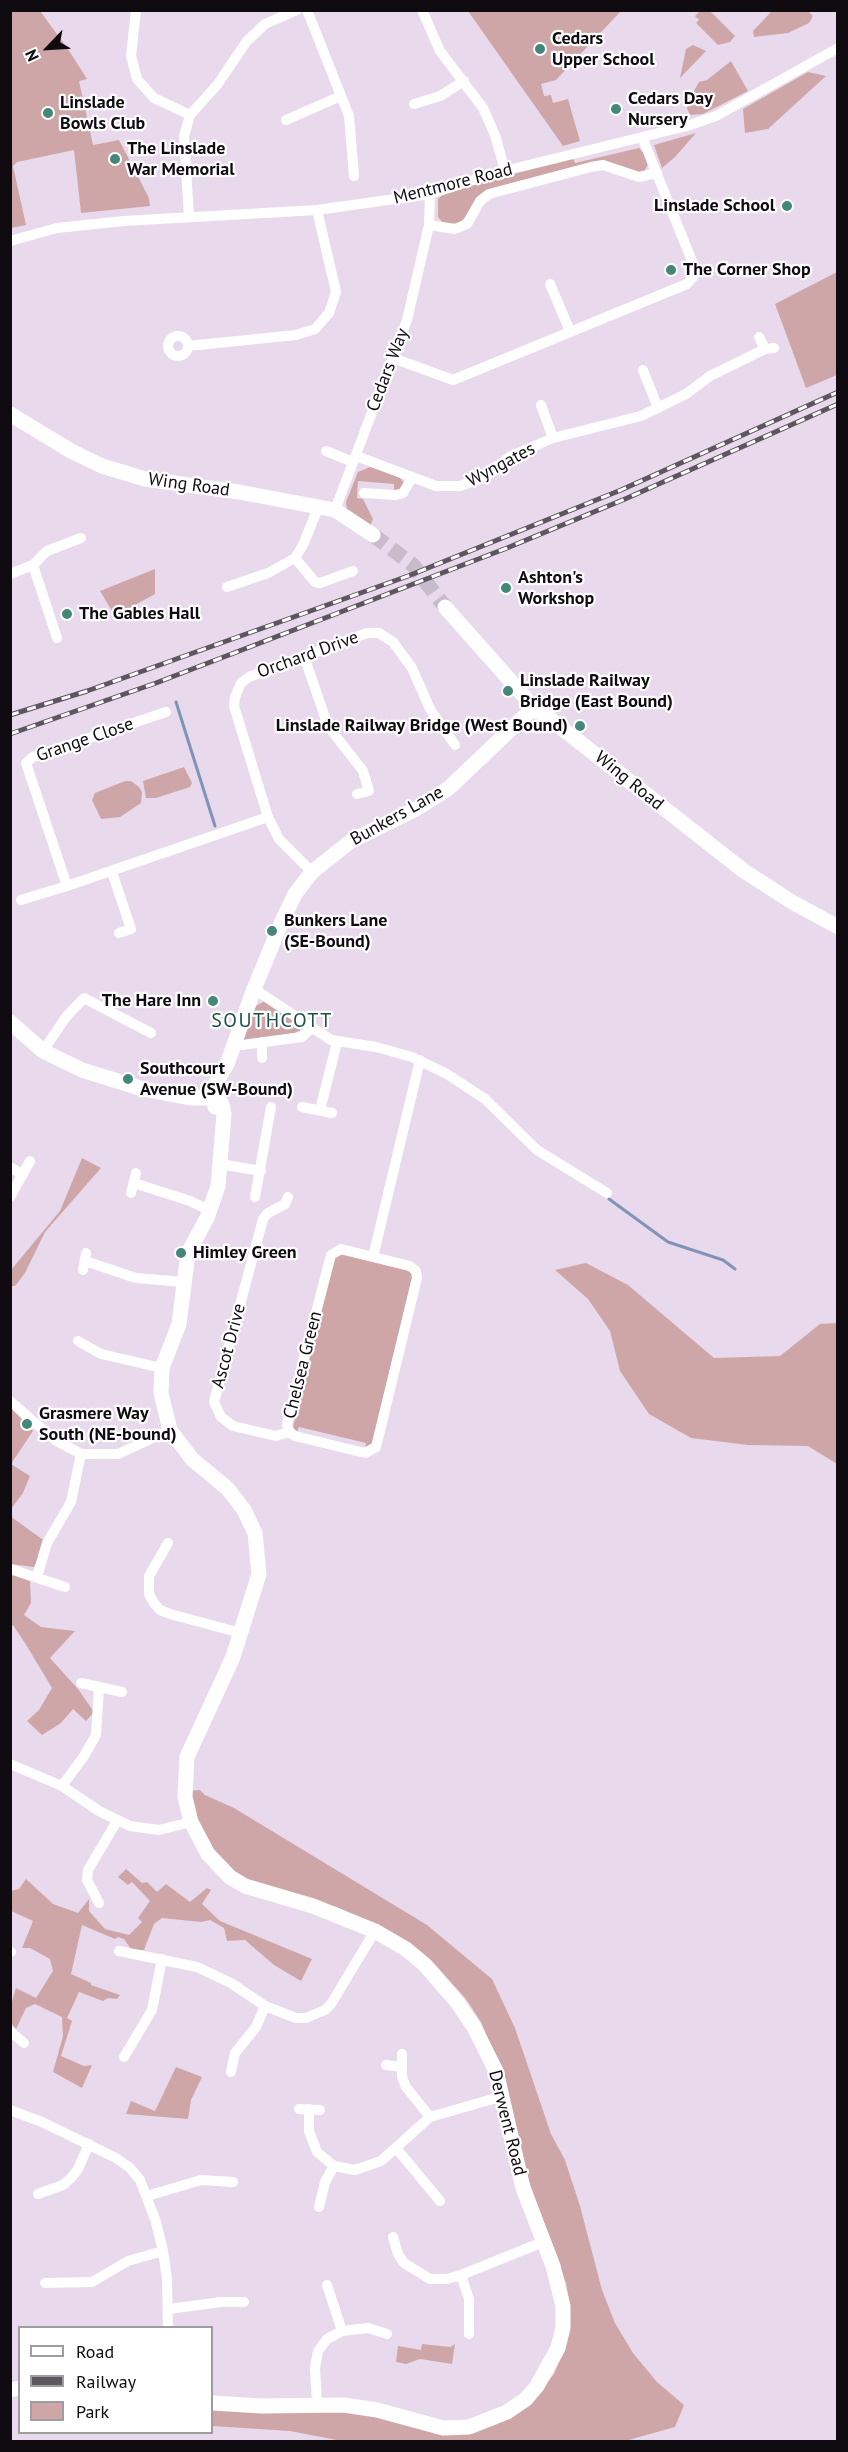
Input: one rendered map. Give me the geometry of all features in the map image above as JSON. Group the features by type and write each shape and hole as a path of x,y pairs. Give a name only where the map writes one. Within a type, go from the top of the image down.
{"street":[{"path":"136,10 131,56 137,79 154,98 190,114"},
{"path":"189,217 184,136 190,114 217,85 247,41 265,24 297,10"},
{"path":"308,10 349,116 354,176"},
{"path":"422,10 440,51 464,81 489,121 505,171"},
{"name":"Mentmore Road","path":"10,241 57,228 189,217 317,210 430,194 505,171 716,116 837,48"},
{"path":"414,104 440,96 464,81"},
{"path":"286,120 341,96"},
{"path":"393,358 453,380 687,284 693,277 694,266 642,137"},
{"path":"429,225 455,229 466,224 480,201 489,194 591,167 603,165 639,177 657,173"},
{"name":"Cedars Way","path":"335,510 393,358 417,287 429,225 430,194"},
{"path":"188,346 296,335 315,329 329,313 336,292 317,210"},
{"path":"550,284 570,332"},
{"name":"Wyngates","path":"326,451 436,486 460,486 477,480 511,456 553,438 600,428 658,408 686,394 710,376 769,348 759,337"},
{"path":"643,370 658,408"},
{"name":"Wyngates","path":"541,405 553,438"},
{"name":"Wing Road","path":"10,414 71,451 113,470 145,479 295,501 335,510 373,535"},
{"path":"364,493 396,495 403,493 412,478"},
{"path":"227,587 268,573 295,558 303,545 318,508"},
{"path":"10,574 33,565 47,551 81,538"},
{"path":"295,558 315,582 320,583 353,572"},
{"path":"33,565 57,638"},
{"name":"Wing Road","path":"445,608 524,696 532,709 545,715 744,871 837,927"},
{"name":"Orchard Drive","path":"312,872 279,839 268,817 234,706 235,696 241,683 249,677 367,633 379,633 393,642 412,668 430,709 455,745"},
{"path":"304,656 328,726 363,771 369,791 357,794"},
{"name":"Bunkers Lane","path":"214,1098 227,1078 227,1064 254,989 291,903 312,872 351,841 418,808 449,788 532,709"},
{"name":"Grange Close","path":"67,886 26,763 33,757 166,712"},
{"path":"21,900 112,872 212,834 268,817"},
{"path":"112,872 131,929 119,933"},
{"path":"254,989 337,1042 376,1047 420,1060 447,1074 485,1099 537,1150 607,1192"},
{"path":"44,1051 66,1017 84,998 143,1033"},
{"path":"10,1022 44,1051 82,1070 129,1086 190,1098 214,1098 222,1126 218,1186 188,1253 179,1324 162,1368 161,1393 170,1430 192,1459 228,1489 244,1510 255,1533 258,1574 241,1633 170,1614 160,1610 154,1603 149,1594 149,1576 168,1543"},
{"path":"242,1045 302,1037 312,1027"},
{"path":"262,1042 262,1058"},
{"path":"320,1110 337,1042"},
{"path":"373,1257 420,1060"},
{"path":"255,1197 271,1107"},
{"path":"302,1107 332,1113"},
{"path":"10,1197 30,1161"},
{"path":"220,1164 261,1171"},
{"path":"10,1167 23,1175"},
{"path":"134,1183 190,1201 209,1210"},
{"name":"Ascot Drive","path":"288,1197 285,1204 268,1213 263,1219 263,1239 214,1402 221,1417 233,1426 271,1435 289,1432"},
{"name":"Chelsea Green","path":"332,1247 373,1257 420,1268 372,1456 295,1436 289,1432 287,1424 332,1247"},
{"path":"85,1261 136,1278 183,1282"},
{"path":"80,1345 111,1357 162,1368"},
{"path":"10,1401 55,1440 81,1454 118,1454 170,1430"},
{"path":"37,1577 47,1543 71,1502 81,1454"},
{"path":"10,1569 65,1587"},
{"name":"Derwent Road","path":"213,2403 262,2406 317,2404 376,2410 431,2426 456,2428 491,2420 526,2399 549,2369 563,2328 563,2306 558,2280 523,2188 496,2071 474,2027 457,2002 424,1964 406,1949 375,1931 314,1906 245,1886 225,1872 208,1854 191,1822 184,1797 187,1757 224,1678 241,1633"},
{"path":"81,1683 122,1692"},
{"path":"62,1786 96,1735 99,1687"},
{"path":"10,1764 62,1786 117,1821 159,1830 191,1822"},
{"path":"99,1903 87,1880 88,1870 117,1821"},
{"path":"118,1950 197,1967 231,1983 265,2006 296,2018 306,2018 325,2010 339,1992 375,1931"},
{"path":"124,2057 152,2010 162,1959"},
{"path":"231,2072 235,2053 256,2027 265,2006"},
{"path":"402,2054 401,2067 406,2087 430,2117"},
{"path":"386,2065 401,2067"},
{"path":"309,2109 309,2131 317,2152 334,2166 355,2170 381,2161 430,2117 503,2096"},
{"path":"10,2110 88,2144 130,2168 140,2180 163,2251 170,2309 168,2326"},
{"path":"38,2194 58,2193 78,2169 88,2144"},
{"path":"396,2148 440,2201"},
{"path":"318,2207 325,2182 334,2166"},
{"path":"147,2196 218,2175 233,2182"},
{"path":"393,2237 398,2254 414,2271 430,2279 461,2275 543,2242"},
{"path":"45,2283 63,2288 92,2282 128,2261 163,2251"},
{"path":"461,2275 469,2299 469,2334"},
{"path":"327,2285 342,2331"},
{"path":"170,2309 229,2297 244,2302"},
{"path":"317,2404 315,2368 318,2351 327,2339 342,2331 368,2328 387,2334"}],"green space":[{"path":"11,10 40,11 68,49 87,79 79,81 93,145 119,140 149,198 150,206 81,213 74,150 17,162 13,166 26,225 11,228"},
{"name":"Cedars Upper School","path":"468,11 621,11 556,80 541,84 544,96 551,95 553,103 568,99 580,141 563,146"},
{"path":"700,11 710,11 735,36 730,42 718,45 696,23 699,20 695,16"},
{"path":"772,11 808,11 813,16 809,23 788,33 754,37 753,31"},
{"path":"693,45 706,51 680,78 686,49"},
{"path":"731,61 748,91 703,114 690,115 687,108 699,82 707,80"},
{"path":"808,72 826,76 768,129 745,133 743,109"},
{"path":"696,133 675,157 662,168 654,145"},
{"path":"639,148 645,154 648,164 644,172 638,173 616,165 492,188 457,226 443,223 438,217 438,199 446,191 573,158 575,163"},
{"path":"837,272 837,375 806,388 775,304"},
{"path":"370,467 398,475 404,487 394,492 394,484 358,481 357,498 363,499 373,519 370,527 347,511 346,502 358,472"},
{"path":"155,569 155,594 115,616 100,591"},
{"path":"184,767 192,783 190,787 156,798 146,798 143,781"},
{"path":"125,781 131,781 139,787 142,792 141,803 120,817 101,819 92,800 95,793"},
{"path":"265,1001 300,1023 300,1030 295,1033 242,1041 256,1006"},
{"path":"82,1158 101,1168 45,1232 25,1273 15,1286 11,1286 11,1270 60,1211"},
{"path":"339,1254 409,1271 413,1274 372,1445 365,1448 366,1443 299,1427 297,1432 293,1427 334,1258"},
{"path":"586,1263 628,1285 714,1358 780,1356 820,1324 837,1323 837,1464 808,1446 748,1445 691,1438 649,1414 620,1371 610,1331 588,1299 555,1270"},
{"path":"11,1408 33,1431 11,1464"},
{"path":"11,1464 30,1476 23,1493 11,1509"},
{"path":"10,1516 46,1542 34,1567 11,1564"},
{"path":"11,1574 30,1581 31,1603 24,1615 41,1627 75,1631 50,1658 78,1689 94,1712 86,1721 73,1709 61,1723 42,1735 27,1721 39,1710 52,1688 13,1625 11,1627"},
{"path":"200,1790 205,1795 234,1808 427,1925 492,1979 515,2028 551,2134 565,2160 580,2206 602,2290 615,2323 633,2353 657,2382 684,2405 675,2427 625,2441 347,2442 290,2431 213,2426 213,2408 332,2411 384,2417 444,2433 541,2391 554,2374 564,2350 570,2306 566,2283 527,2176 505,2079 481,2022 466,1999 432,1961 379,1927 337,1907 268,1890 233,1872 220,1860 202,1833 189,1791"},
{"path":"126,1869 142,1883 147,1882 157,1892 166,1884 190,1902 207,1888 211,1890 202,1904 220,1921 312,1959 301,1981 274,1965 245,1940 227,1941 224,1928 210,1920 201,1922 162,1918 154,1924 144,1950 131,1949 124,1939 118,1937 115,1939 82,1925 71,1974 91,1985 120,1995 117,1999 108,1998 103,2001 79,1992 67,2018 72,2021 61,2056 84,2066 92,2065 82,2088 53,2072 63,2036 62,2017 35,2004 26,2008 16,2029 11,2023 11,2005 16,1988 36,1998 53,1971 50,1959 30,1948 22,1948 33,1921 11,1911 10,1891 19,1889 26,1879 53,1904 78,1913 89,1899 89,1911 105,1929 129,1935 142,1922 138,1918 150,1901 132,1882 128,1885 118,1877"},
{"path":"176,2067 202,2077 191,2100 188,2119 126,2114 131,2101 155,2111"},
{"path":"422,2344 450,2347 455,2344 452,2364 420,2359 406,2364 396,2362 398,2346 421,2350"}],"waterway":[{"path":"176,702 215,826"},
{"path":"609,1199 668,1242 723,1260 735,1269"}],"tunnel":[{"path":"373,535 413,565 445,607"}],"railway":[{"path":"10,715 87,691 408,576 621,490 838,392"},
{"path":"10,734 156,683 507,548 625,499 838,404"}],"place":[{"name":"Cedars Upper School","path":"540,49"},
{"name":"Cedars Day Nursery","path":"616,109"},
{"name":"Linslade Bowls Club","path":"48,113"},
{"name":"The Linslade War Memorial","path":"115,159"},
{"name":"Linslade School","path":"787,206"},
{"name":"The Corner Shop","path":"671,270"},
{"name":"Ashton's Workshop","path":"506,588"},
{"name":"The Gables Hall","path":"67,614"},
{"name":"Linslade Railway Bridge (East Bound)","path":"508,691"},
{"name":"Linslade Railway Bridge (West Bound)","path":"580,726"},
{"name":"Bunkers Lane (SE-Bound)","path":"272,931"},
{"name":"The Hare Inn","path":"213,1001"},
{"name":"Southcourt Avenue (SW-Bound)","path":"128,1079"},
{"name":"Himley Green","path":"181,1253"},
{"name":"Grasmere Way South (NE-bound)","path":"27,1424"}],"district":[{"name":"SOUTHCOTT","path":"272,1021"}]}
